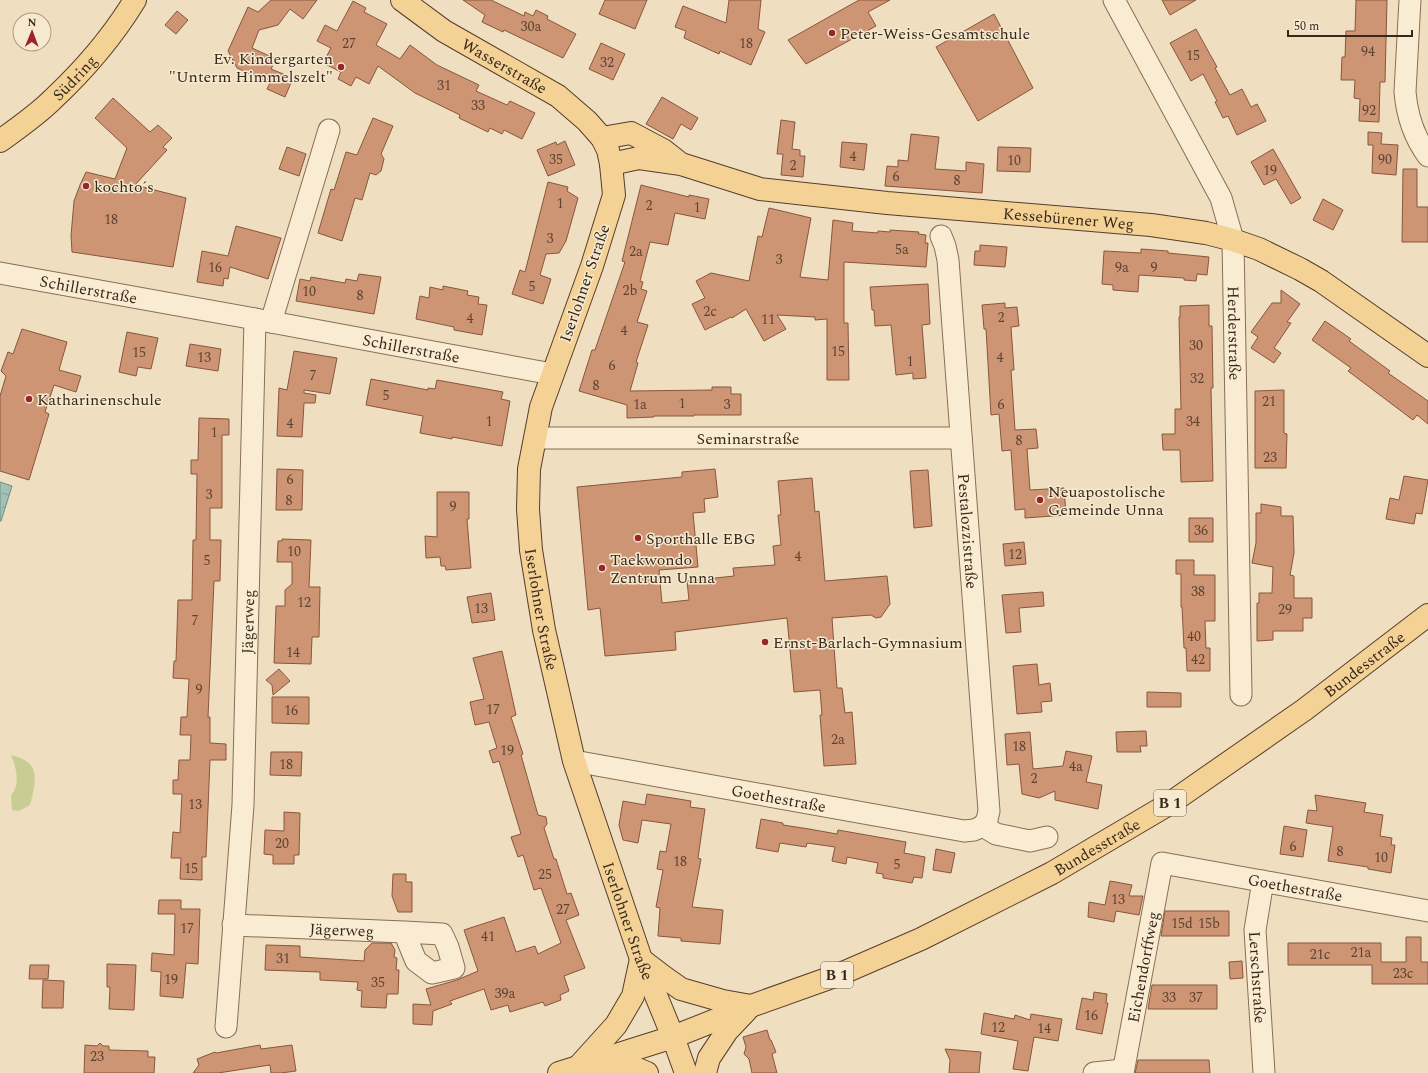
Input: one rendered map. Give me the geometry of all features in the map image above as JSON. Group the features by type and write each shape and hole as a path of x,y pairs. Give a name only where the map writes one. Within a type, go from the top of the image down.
{"main road":[{"name":"Südring","path":"0,141 32,118 53,100 112,33 135,0"},
{"name":"Wasserstraße","path":"402,0 444,31 558,96 587,121 602,138"},
{"name":"Kessebürener Weg","path":"602,138 631,133 663,150 681,164"},
{"name":"Iserlohner Straße","path":"602,138 608,150 611,164 614,195 592,266 541,407 529,469 528,509 531,550 544,630 574,761 641,958 686,1073"},
{"name":"Kessebürener Weg","path":"611,164 639,158 681,164 760,189 887,203 1151,225 1206,233 1259,249 1300,269 1328,286 1428,356"},
{"name":"Bundesstraße","path":"751,1006 838,975 921,939 1052,873 1176,799 1304,710 1428,615"},
{"name":"B 1","path":"641,958 681,989 723,1001 751,1006"},
{"path":"568,1070 616,1025 633,996 641,958"},
{"name":"B 1","path":"568,1070 673,1037 751,1006"},
{"name":"B 1","path":"705,1073 708,1058 727,1031 751,1006"},
{"path":"568,1070 635,1068 647,1073"}],"street":[{"name":"Herderstraße","path":"1114,0 1221,198 1233,240 1241,695"},
{"path":"1410,0 1405,92 1406,107 1414,133 1428,156"},
{"path":"263,320 329,130"},
{"name":"Pestalozzistraße","path":"941,236 948,260 989,811 987,820 983,826"},
{"name":"Schillerstraße","path":"0,273 552,374"},
{"name":"Jägerweg","path":"226,1027 243,805 263,320"},
{"name":"Seminarstraße","path":"535,438 961,438"},
{"name":"Goethestraße","path":"574,761 964,831 974,830 983,826"},
{"path":"983,826 996,834 1030,841 1047,837"},
{"name":"Goethestraße","path":"1162,863 1428,911"},
{"name":"Eichendorffweg","path":"1094,1073 1123,1072 1162,863"},
{"name":"Lerschstraße","path":"1263,881 1256,930 1264,1073"},
{"name":"Jägerweg","path":"233,925 404,932"}],"green space":[{"path":"11,755 28,762 32,768 35,780 30,805 19,811 12,810 11,795 16,786 17,775"}],"water":[{"path":"0,482 12,486 1,521 0,521"}],"building":[{"path":"271,0 317,0 303,19 290,9 278,25 259,30 252,48 276,59 271,69 293,78 285,97 267,89 270,83 237,68 228,51 248,7 258,12"},
{"path":"463,0 491,0 524,16 525,12 533,16 536,10 548,16 547,19 576,34 563,58 504,30 503,32 482,22 485,15"},
{"path":"605,0 647,0 635,29 599,14"},
{"path":"729,0 761,0 758,29 765,32 751,65 720,51 719,54 684,38 686,31 675,27 683,6 726,23"},
{"name":"Peter-Weiss-Gesamtschule","path":"859,0 890,0 868,12 876,26 806,64 788,40"},
{"path":"1162,0 1196,0 1170,15"},
{"path":"1356,0 1387,0 1385,82 1380,82 1379,122 1359,121 1360,99 1354,98 1355,80 1341,80 1342,57 1345,57 1346,31 1355,31"},
{"path":"353,1 366,8 364,12 387,24 376,45 400,59 410,45 437,65 479,85 476,91 507,105 510,101 535,113 522,139 504,130 502,134 490,128 488,132 459,118 460,115 415,93 378,66 369,84 356,77 351,86 338,79 341,72 323,63 331,48 317,41 325,25 337,31"},
{"path":"177,11 188,20 176,34 165,25"},
{"path":"994,14 1033,88 978,121 936,47"},
{"path":"1196,29 1217,67 1215,68 1230,95 1242,89 1251,107 1257,104 1266,121 1237,135 1228,116 1223,118 1215,102 1217,101 1203,74 1191,81 1170,43"},
{"path":"601,43 625,54 613,80 589,69"},
{"path":"662,97 698,118 691,130 681,124 673,139 646,124"},
{"path":"113,98 150,132 158,125 172,138 163,147 167,150 135,185 186,198 173,267 72,252 71,236 74,201 86,172 115,179 127,148 95,118"},
{"path":"373,118 393,126 381,154 384,159 381,171 376,175 370,173 362,200 355,198 342,241 318,233 331,189 334,190 346,152 357,155"},
{"path":"781,120 795,122 792,149 800,150 800,156 805,156 803,177 781,175 783,154 777,154"},
{"path":"1368,132 1382,133 1381,144 1398,145 1396,175 1372,173 1373,145 1368,145"},
{"path":"911,134 939,137 935,169 966,171 966,162 984,164 982,193 885,186 887,166 898,167 898,160 908,161"},
{"path":"565,141 575,165 548,176 537,150 556,142 557,145"},
{"path":"842,142 867,144 864,170 840,167"},
{"path":"287,147 306,154 299,176 279,169"},
{"path":"998,147 1031,148 1030,172 997,171"},
{"path":"1273,149 1301,198 1291,204 1276,179 1264,185 1251,162"},
{"path":"1403,169 1417,169 1417,207 1428,207 1428,242 1402,242"},
{"path":"548,182 568,187 567,191 578,198 566,241 559,253 546,254 540,275 551,279 543,304 512,294 520,270 525,272"},
{"path":"641,185 689,197 689,195 709,199 705,219 675,213 668,245 650,242 640,281 643,282 641,289 647,291 637,322 648,325 636,362 638,363 630,391 712,390 712,387 731,387 731,394 741,394 741,415 654,416 627,418 627,405 579,391 592,350 595,350 625,262 622,261"},
{"path":"1323,199 1343,210 1333,230 1313,220"},
{"path":"769,208 811,218 800,277 828,280 833,220 853,223 852,231 878,233 878,231 890,232 890,230 919,232 918,234 926,235 925,243 928,243 926,267 844,262 844,323 848,323 849,380 827,380 827,319 815,320 815,317 777,315 786,329 764,341 746,309 732,318 731,317 705,330 692,304 705,298 696,281 711,273 749,281 758,236 762,237"},
{"path":"236,226 281,238 268,279 230,267 228,279 224,278 223,286 197,282 202,251 228,256"},
{"path":"980,245 1007,247 1005,267 974,265 975,251 980,251"},
{"path":"1141,249 1209,257 1207,275 1197,274 1196,281 1184,280 1184,278 1139,275 1138,292 1113,290 1113,285 1102,284 1104,251 1141,253"},
{"path":"359,274 381,277 374,314 296,301 300,279 310,281 311,277 345,283 346,279 357,281"},
{"path":"928,284 930,324 922,325 926,378 913,379 913,373 896,375 891,325 875,326 870,287"},
{"path":"443,286 468,291 467,295 479,297 478,304 487,305 482,335 454,330 454,327 416,319 420,296 429,298 430,287 443,290"},
{"path":"1281,290 1300,304 1287,322 1291,323 1274,348 1281,353 1274,363 1251,348 1258,337 1251,332 1272,303 1281,303"},
{"path":"1005,303 1005,308 1017,307 1019,326 1011,327 1014,370 1011,370 1015,430 1036,429 1038,448 1027,449 1030,490 1064,488 1066,515 1025,518 1025,509 1015,510 1011,450 1002,451 999,414 991,415 986,329 984,329 982,305"},
{"path":"1209,305 1209,326 1212,326 1213,388 1211,388 1213,481 1181,482 1180,450 1163,450 1162,434 1175,434 1175,409 1181,409 1180,306"},
{"path":"1325,321 1351,339 1349,341 1390,371 1388,373 1428,401 1428,424 1417,415 1413,420 1348,371 1351,368 1312,340"},
{"name":"Katharinenschule","path":"22,329 67,342 59,370 81,376 76,392 54,385 45,412 49,414 29,480 0,471 0,396 6,376 1,371 8,352 13,354"},
{"path":"127,332 158,338 151,369 138,367 136,376 119,372"},
{"path":"190,344 221,349 218,371 186,366"},
{"path":"294,351 337,358 330,394 304,390 304,393 316,395 315,403 304,403 302,437 277,436 279,388 287,390"},
{"path":"371,379 428,390 428,388 435,389 437,380 503,392 501,399 510,401 502,446 420,433 423,416 366,405"},
{"path":"1284,390 1284,433 1287,434 1286,468 1255,468 1255,391"},
{"path":"199,418 229,419 229,435 222,435 222,508 210,508 210,540 221,540 220,581 214,581 208,717 210,717 210,743 226,744 226,760 210,760 206,857 202,857 202,880 180,879 181,858 171,858 173,832 180,833 182,794 173,794 173,780 178,780 179,760 190,760 191,735 180,735 181,717 187,717 189,679 173,678 174,661 176,661 178,600 192,600 193,540 196,540 197,474 191,474 191,460 198,460"},
{"path":"277,469 303,470 302,510 276,510"},
{"path":"715,469 718,497 704,499 705,512 693,513 698,567 659,570 662,603 689,600 687,581 734,576 733,568 775,565 773,546 781,545 778,515 781,515 778,481 812,478 815,512 819,511 825,581 887,576 890,604 881,617 876,618 871,615 832,618 837,688 842,688 845,713 852,712 856,764 824,766 820,715 822,715 820,690 794,692 787,618 675,632 676,650 605,656 600,608 588,610 577,487 682,477 682,472"},
{"path":"928,470 932,526 914,528 910,471"},
{"path":"1404,476 1428,480 1422,514 1416,513 1414,524 1386,519 1390,498 1399,500"},
{"path":"437,492 469,492 469,519 467,519 471,568 446,570 445,566 441,566 440,557 426,558 425,536 437,537"},
{"path":"1261,504 1281,507 1281,516 1293,516 1294,553 1290,575 1294,576 1294,598 1312,598 1312,618 1303,618 1303,631 1273,631 1273,640 1257,641 1257,603 1259,603 1259,593 1272,593 1273,567 1252,563 1256,543 1256,513 1261,513"},
{"path":"1189,518 1213,518 1213,542 1189,542"},
{"path":"282,539 311,540 309,587 320,587 319,637 312,637 311,664 274,663 276,606 285,606 285,590 292,584 292,562 277,562 278,541 282,541"},
{"path":"1024,542 1026,564 1005,566 1003,544"},
{"path":"1176,560 1194,560 1194,575 1215,575 1215,621 1205,621 1206,648 1210,648 1210,671 1187,671 1181,607 1181,574 1176,574"},
{"path":"1043,592 1044,606 1019,608 1021,632 1006,633 1002,595"},
{"path":"491,593 495,620 472,623 467,597"},
{"path":"502,651 516,715 511,717 523,754 521,755 538,815 546,817 547,824 544,828 554,859 556,859 567,894 571,893 579,915 566,920 585,968 564,976 569,991 560,995 561,1000 545,1006 543,1002 510,1012 508,1005 491,1010 484,989 450,1001 452,1004 433,1011 432,1025 413,1024 413,1004 431,1005 426,989 457,980 478,971 464,930 504,917 516,952 535,946 538,954 561,943 541,888 534,890 523,855 518,857 511,837 521,834 499,761 493,763 489,751 497,748 489,722 475,725 470,702 484,699 473,658"},
{"path":"1037,664 1039,685 1050,683 1052,701 1041,702 1042,712 1017,714 1013,666"},
{"path":"279,669 290,681 273,695 272,685 266,680"},
{"path":"1147,692 1181,693 1181,707 1147,707"},
{"path":"272,697 309,697 309,724 272,723"},
{"path":"1146,731 1147,746 1140,746 1141,752 1117,752 1116,732"},
{"path":"1030,732 1033,769 1063,766 1066,751 1092,756 1086,782 1102,785 1098,809 1055,800 1055,791 1039,798 1022,794 1019,764 1007,765 1005,734"},
{"path":"271,752 302,752 301,776 270,775"},
{"path":"647,794 691,801 690,807 705,809 698,858 701,859 692,907 723,910 720,944 681,941 681,938 658,936 660,908 656,907 663,870 657,869 660,851 666,852 671,824 642,820 638,843 623,840 619,825 623,801 645,805"},
{"path":"1315,795 1366,803 1364,812 1383,815 1380,836 1392,838 1391,845 1395,845 1391,873 1368,869 1368,867 1328,861 1333,827 1306,823 1308,810 1317,811"},
{"path":"284,812 300,813 299,855 294,855 294,864 273,864 273,855 264,854 265,830 284,831"},
{"path":"761,819 783,823 783,825 837,834 838,830 906,842 904,853 925,857 922,878 914,877 912,883 883,878 883,874 876,873 878,863 847,857 846,864 832,861 835,847 807,843 806,847 780,843 778,852 756,848"},
{"path":"1284,826 1307,830 1303,857 1280,854"},
{"path":"936,849 955,853 951,873 933,870"},
{"path":"393,874 406,874 406,882 412,882 412,912 398,912 392,896"},
{"path":"1110,881 1132,885 1129,896 1143,896 1139,915 1116,911 1114,922 1088,917 1089,902 1105,905"},
{"path":"159,900 181,900 181,909 200,909 198,964 186,963 183,998 160,996 161,972 151,971 152,953 174,955 175,914 158,914"},
{"path":"1165,911 1229,911 1229,936 1161,936"},
{"path":"1406,937 1421,937 1421,962 1428,962 1428,984 1372,984 1372,965 1288,965 1288,943 1381,943 1381,962 1406,962"},
{"path":"372,943 391,943 395,950 394,957 397,958 396,970 399,970 398,994 387,994 386,1008 361,1007 362,991 357,990 358,982 320,980 320,972 265,970 266,945 300,946 300,957 364,961 365,950"},
{"path":"1242,961 1243,978 1230,979 1229,962"},
{"path":"107,964 136,965 134,1010 109,1009 110,987 107,987"},
{"path":"30,965 49,965 48,979 29,979"},
{"path":"43,980 64,981 63,1008 42,1008"},
{"path":"1152,985 1217,985 1217,1009 1148,1009"},
{"path":"1094,992 1107,994 1106,1003 1108,1003 1102,1034 1076,1029 1082,998 1093,1000"},
{"path":"984,1013 1014,1019 1015,1015 1030,1020 1031,1014 1062,1019 1058,1041 1034,1037 1028,1071 1013,1069 1018,1041 981,1034"},
{"path":"767,1030 776,1052 772,1054 777,1073 752,1073 749,1059 744,1054 746,1047 743,1037"},
{"path":"100,1043 103,1046 109,1046 109,1050 148,1051 148,1057 155,1057 154,1073 84,1073 85,1045 97,1046"},
{"path":"260,1045 261,1049 292,1045 296,1071 271,1073 270,1065 218,1073 193,1073 199,1065 197,1059 215,1052"},
{"path":"945,1049 981,1052 979,1073 949,1073 950,1060"},
{"path":"1138,1060 1209,1060 1210,1073 1135,1073"}],"place":[{"name":"Peter-Weiss-Gesamtschule","path":"832,33"},
{"name":"Ev. Kindergarten \"Unterm Himmelszelt\"","path":"341,67"},
{"name":"kochto´s","path":"86,186"},
{"name":"Katharinenschule","path":"29,399"},
{"name":"Neuapostolische Gemeinde Unna","path":"1040,500"},
{"name":"Sporthalle EBG","path":"638,538"},
{"name":"Taekwondo Zentrum Unna","path":"602,568"},
{"name":"Ernst-Barlach-Gymnasium","path":"765,642"}]}
